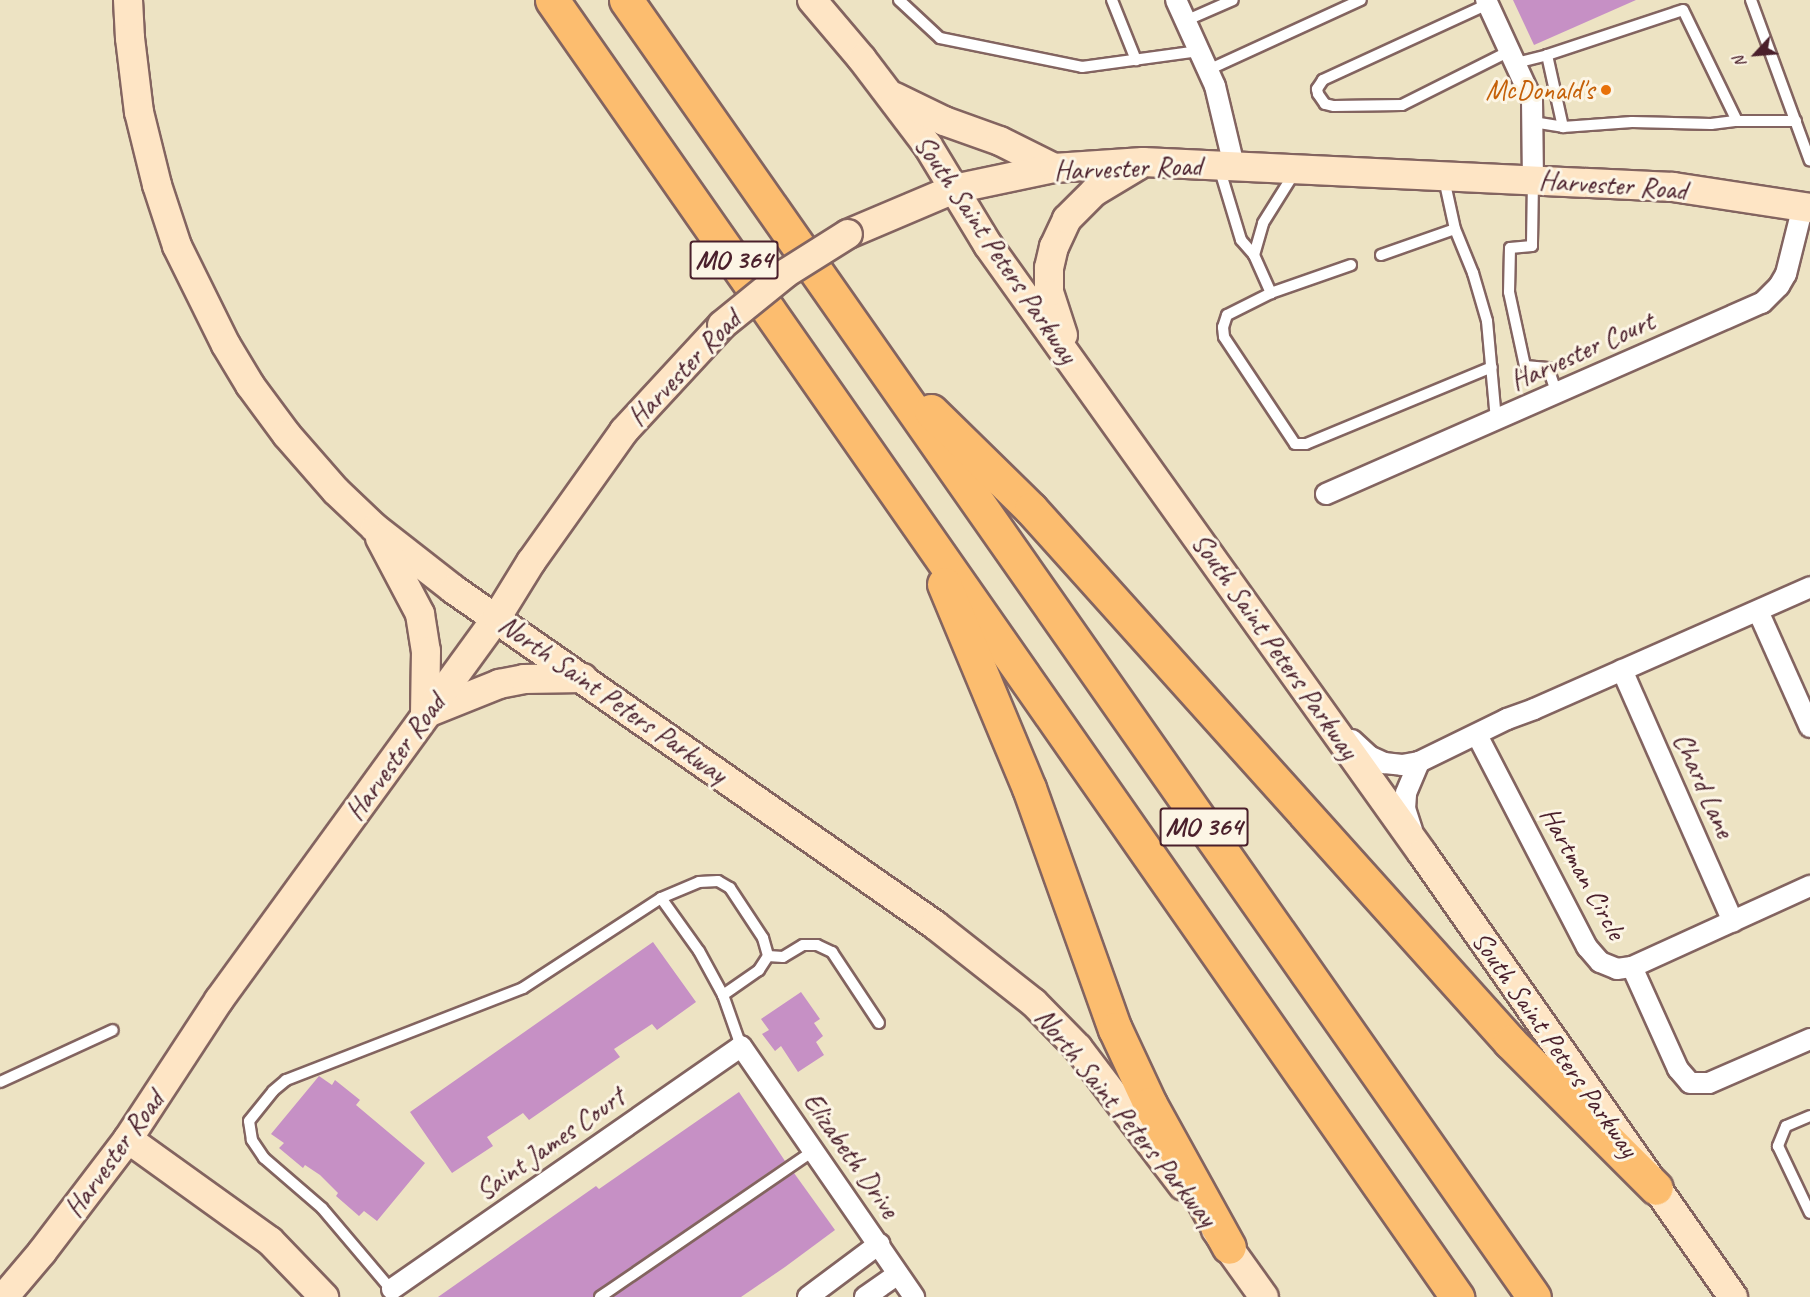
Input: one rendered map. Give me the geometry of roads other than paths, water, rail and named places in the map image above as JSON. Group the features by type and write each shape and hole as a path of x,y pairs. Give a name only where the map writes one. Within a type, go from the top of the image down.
{"highway":[{"name":"MO 364","path":"552,0 1457,1297"},
{"name":"MO 364","path":"626,0 1534,1297"},
{"path":"875,357 1031,509 1510,1042 1656,1188"},
{"path":"915,519 1021,766 1115,1029 1150,1104 1229,1247"}],"main road":[{"name":"North Saint Peters Parkway","path":"128,0 139,112 157,185 177,246 196,288 238,365 287,435 336,491 375,528 453,589 497,617 935,924 1034,1002 1078,1048 1114,1094 1264,1297"},
{"name":"South Saint Peters Parkway","path":"812,0 889,94 928,146 988,244 1422,853 1733,1297"},
{"path":"889,94 918,110 1000,141 1054,168"},
{"path":"1070,359 1049,292 1049,268 1054,248 1067,219 1094,192 1143,162"},
{"name":"Harvester Road","path":"4,1297 42,1252 128,1139 219,1000 497,617 531,562 624,431 722,325 786,273 848,234 954,189 1054,168 1143,162 1673,187 1807,207"},
{"path":"375,528 420,614 426,651 425,714 499,684 524,678 583,678"},
{"path":"128,1139 270,1240 324,1297"}],"street":[{"path":"1176,0 1215,86 1226,166"},
{"path":"1487,2 1532,100 1533,180"},
{"name":"Harvester Court","path":"1326,494 1762,303 1779,286 1786,274 1807,207"},
{"path":"1330,724 1370,756 1384,763 1402,765 1419,762 1507,719 1810,587"},
{"path":"1758,611 1810,727"},
{"name":"Chard Lane","path":"1622,670 1733,922"},
{"name":"Hartman Circle","path":"1477,735 1587,947 1600,962 1617,969 1632,967 1810,886"},
{"path":"1419,762 1406,792 1405,809 1422,853"},
{"path":"1632,967 1678,1070 1690,1083 1709,1083 1810,1039"},
{"name":"Saint James Court","path":"394,1293 741,1046"},
{"name":"Elizabeth Drive","path":"741,1046 914,1297"},
{"path":"808,1297 879,1244"},
{"path":"865,1297 898,1274"}],"lane":[{"path":"899,0 940,38 1082,67 1199,51"},
{"path":"1112,0 1136,60"},
{"path":"1185,21 1233,0"},
{"path":"1208,69 1362,0"},
{"path":"1751,0 1810,161"},
{"path":"1487,2 1323,80 1317,89 1318,94 1325,104 1334,106 1402,105 1513,57 1547,55 1683,10 1737,121"},
{"path":"1547,55 1563,127"},
{"path":"1533,122 1563,127 1632,122 1711,124 1737,121 1796,121"},
{"path":"1226,166 1241,240 1254,255 1271,293"},
{"path":"1254,255 1263,224 1296,170"},
{"path":"1443,176 1455,229 1473,273 1487,321 1496,420"},
{"path":"1533,180 1532,246 1510,248 1509,292 1525,366 1548,368 1557,394"},
{"path":"1381,255 1455,229"},
{"path":"1351,265 1271,293 1227,315 1223,327 1224,337 1294,444 1306,444 1492,367"},
{"path":"394,1293 322,1208 264,1158 252,1140 249,1121 273,1091 286,1080 523,988 661,898 699,882 718,881 730,888 763,939 768,956 759,970 723,995"},
{"path":"661,898 699,951 723,995 741,1046"},
{"path":"768,956 783,957 803,945 817,945 832,952 879,1023"},
{"path":"0,1082 113,1030"},
{"path":"1810,1116 1786,1126 1778,1146 1810,1213"},
{"path":"600,1297 813,1151"}],"place":[{"name":"McDonald's","path":"1606,90"}]}
